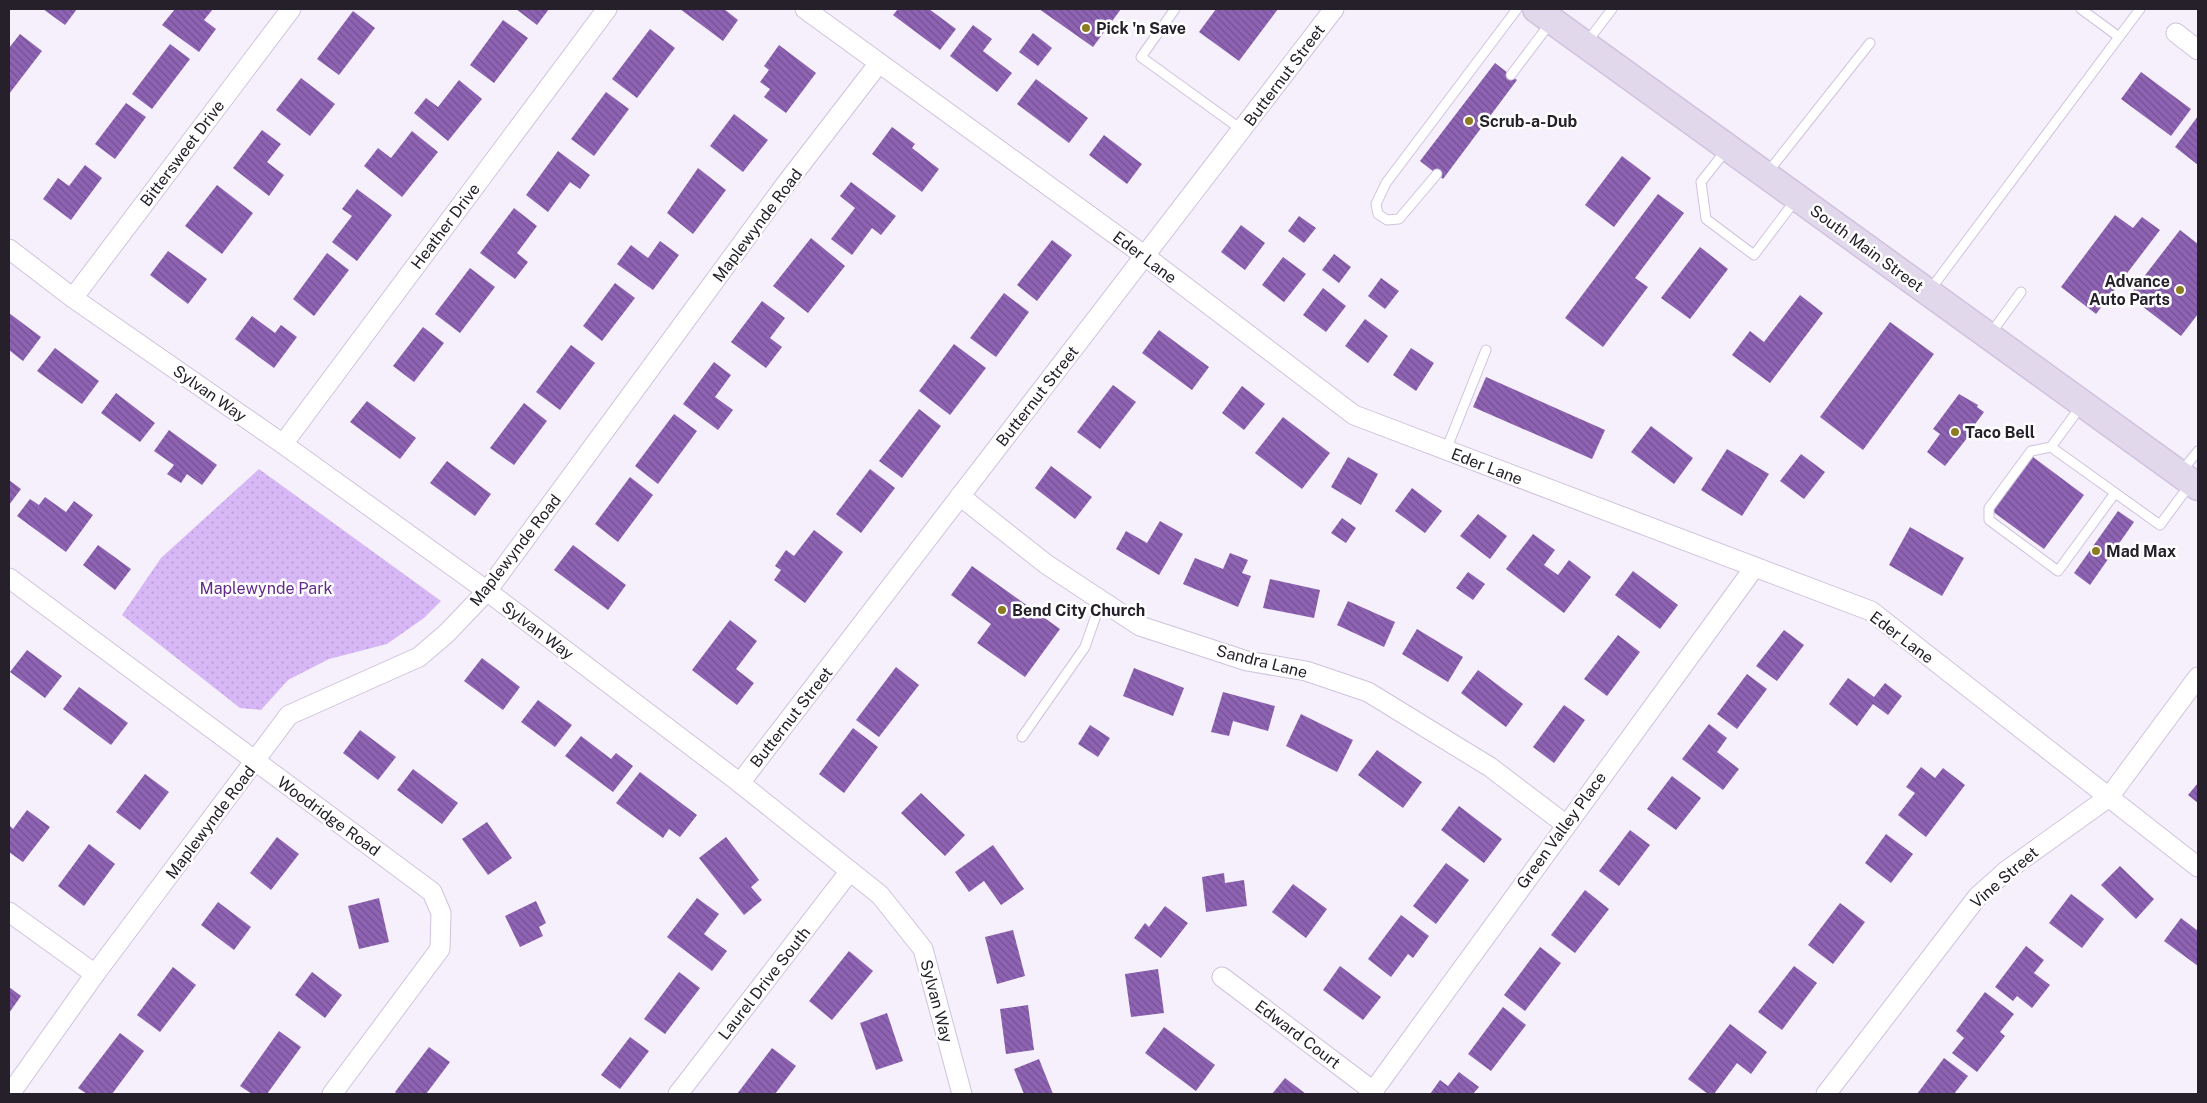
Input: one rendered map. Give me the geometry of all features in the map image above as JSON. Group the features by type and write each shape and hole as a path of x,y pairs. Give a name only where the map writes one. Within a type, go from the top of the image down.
{"main road":[{"name":"South Main Street","path":"1536,11 1585,44 2190,481"}],"street":[{"name":"Bittersweet Drive","path":"73,298 291,9"},
{"name":"Heather Drive","path":"283,444 607,9"},
{"name":"Eder Lane","path":"805,9 1145,256 1354,415 1871,611 2198,867"},
{"name":"Butternut Street","path":"740,783 1334,9"},
{"path":"2176,33 2198,50"},
{"name":"Maplewynde Road","path":"10,1094 95,974 256,762 289,715 419,657 447,633 487,591 780,193 879,63"},
{"name":"Sylvan Way","path":"9,250 73,298 283,444 487,591 740,783 880,895 923,949 962,1094"},
{"name":"Sandra Lane","path":"960,496 1046,564 1140,626 1247,661 1306,671 1368,692 1490,767 1565,824"},
{"name":"Green Valley Place","path":"1372,1093 1565,824 1754,568"},
{"name":"Woodridge Road","path":"9,578 432,892 441,913 440,949 332,1094"},
{"name":"Vine Street","path":"1826,1094 1978,896 2006,871 2108,797 2198,677"},
{"name":"Laurel Drive South","path":"678,1094 850,871"},
{"path":"9,912 95,974"},
{"name":"Edward Court","path":"1222,976 1372,1093"}],"lane":[{"path":"1175,9 1141,57 1242,130"},
{"path":"1585,44 1612,9"},
{"path":"2080,9 2119,37"},
{"path":"1929,292 2140,9"},
{"path":"1511,75 1536,11"},
{"path":"1437,174 1399,219 1387,220 1378,214 1376,204 1380,193 1407,152 1536,11"},
{"path":"1766,175 1870,42"},
{"path":"1728,147 1701,182 1706,218 1754,255 1797,198"},
{"path":"1989,336 2021,292"},
{"path":"1446,450 1486,350"},
{"path":"2083,403 2051,447 2031,451 1989,508 1989,520 2058,571 2115,493"},
{"path":"2051,447 2160,525 2190,481 2198,451"},
{"path":"1022,738 1086,647 1101,601"}],"green space":[{"name":"Maplewynde Park","path":"259,469 441,601 424,618 387,644 329,659 288,680 261,710 240,708 122,615 161,558"}],"building":[{"path":"43,9 77,9 65,25"},
{"path":"175,9 213,9 204,20 216,29 199,52 162,25"},
{"path":"516,9 549,9 537,25"},
{"path":"680,9 724,9 738,20 723,41"},
{"path":"898,9 929,9 956,29 940,50 893,15"},
{"name":"Pick 'n Save","path":"1039,9 1121,9 1093,47"},
{"path":"1216,9 1278,9 1239,61 1199,32"},
{"path":"353,11 375,28 339,75 317,59"},
{"path":"503,20 528,38 494,83 470,65"},
{"path":"973,25 992,39 983,51 1012,73 997,92 950,56"},
{"path":"650,29 675,48 637,98 612,79"},
{"path":"1033,33 1052,48 1038,66 1019,52"},
{"path":"20,34 42,51 9,94 9,48"},
{"path":"170,44 190,59 152,109 132,94"},
{"path":"779,45 816,73 786,113 764,97 770,89 760,82 769,70 764,66"},
{"name":"Scrub-a-Dub","path":"1495,63 1517,80 1443,179 1420,161"},
{"path":"2141,72 2191,109 2171,136 2121,99"},
{"path":"301,78 335,104 310,136 276,110"},
{"path":"1036,79 1088,118 1069,143 1017,104"},
{"path":"459,80 482,99 448,141 414,113 426,98 438,107"},
{"path":"606,92 629,109 594,156 571,139"},
{"path":"126,103 146,117 115,159 95,144"},
{"path":"734,114 768,140 743,172 710,146"},
{"path":"2198,116 2198,165 2175,147"},
{"path":"892,127 915,144 912,148 939,169 922,192 872,154"},
{"path":"262,130 281,144 267,162 284,175 269,196 233,168"},
{"path":"412,131 438,152 402,197 364,166 378,148 391,158"},
{"path":"1104,135 1142,164 1127,184 1089,155"},
{"path":"558,151 590,175 580,189 570,182 548,212 526,195"},
{"path":"1622,156 1651,178 1614,227 1585,205"},
{"path":"85,165 102,178 71,220 43,199 58,178 69,186"},
{"path":"698,168 726,190 693,234 667,213"},
{"path":"851,182 896,216 881,235 872,228 852,255 831,239 855,208 840,196"},
{"path":"217,185 253,213 222,254 185,226"},
{"path":"357,189 392,215 357,261 332,242 352,216 342,209"},
{"path":"1658,194 1684,213 1635,278 1648,287 1603,347 1565,318"},
{"path":"514,208 537,226 517,253 528,262 515,279 480,253"},
{"path":"2115,215 2133,228 2142,217 2160,230 2096,314 2061,287"},
{"path":"1299,216 1316,228 1304,243 1288,231"},
{"path":"1241,225 1265,243 1245,270 1221,252"},
{"path":"2180,230 2198,244 2198,314 2181,336 2129,296"},
{"path":"811,238 845,266 808,313 773,286"},
{"path":"1052,240 1072,255 1037,301 1017,285"},
{"path":"660,241 679,255 653,290 617,264 631,245 648,258"},
{"path":"1700,247 1728,269 1690,319 1661,298"},
{"path":"168,251 207,279 188,304 150,275"},
{"path":"327,253 349,270 314,316 293,299"},
{"path":"1334,254 1351,267 1339,283 1322,270"},
{"path":"1283,257 1306,274 1284,302 1262,285"},
{"path":"470,268 495,287 460,333 435,314"},
{"path":"1381,278 1399,291 1385,309 1368,296"},
{"path":"615,283 635,298 602,341 583,326"},
{"path":"1323,288 1346,306 1326,332 1303,315"},
{"path":"1004,293 1029,312 996,357 970,338"},
{"path":"1800,295 1823,313 1770,383 1732,355 1750,331 1764,342"},
{"path":"762,301 785,318 770,338 782,347 766,368 731,342"},
{"path":"9,313 41,337 23,361 9,350"},
{"path":"252,316 275,333 281,325 297,337 274,368 235,339"},
{"path":"1365,319 1388,336 1368,363 1345,346"},
{"path":"1890,322 1934,354 1863,450 1820,417"},
{"path":"423,327 444,343 414,382 393,366"},
{"path":"1159,330 1209,367 1192,390 1142,353"},
{"path":"954,344 986,368 950,415 919,391"},
{"path":"571,345 595,363 560,410 536,392"},
{"path":"55,348 99,381 82,404 37,371"},
{"path":"1411,348 1434,363 1416,391 1393,375"},
{"path":"714,362 731,375 715,397 733,410 718,430 683,404"},
{"path":"1486,377 1605,430 1592,459 1473,407"},
{"path":"1113,385 1136,402 1100,449 1077,432"},
{"path":"1242,386 1265,404 1244,430 1222,413"},
{"path":"116,393 155,423 140,442 101,413"},
{"name":"Taco Bell","path":"1959,394 1978,405 1977,407 1984,412 1973,427 1975,428 1945,466 1927,452 1940,434 1933,429"},
{"path":"367,401 416,438 400,459 350,422"},
{"path":"524,403 547,421 514,465 490,448"},
{"path":"919,409 941,426 902,478 879,461"},
{"path":"674,414 697,431 658,484 635,466"},
{"path":"1283,417 1330,453 1302,489 1255,453"},
{"path":"1651,426 1693,458 1674,484 1631,452"},
{"path":"169,430 217,465 202,485 187,474 181,483 167,474 174,465 154,451"},
{"path":"1727,449 1769,474 1742,516 1701,490"},
{"path":"1801,454 1825,472 1804,499 1780,481"},
{"path":"1348,457 1378,474 1361,505 1331,487"},
{"path":"2033,457 2084,495 2044,549 1992,511"},
{"path":"447,461 491,494 475,516 430,483"},
{"path":"1051,466 1092,497 1075,519 1035,488"},
{"path":"870,469 895,488 861,533 836,514"},
{"path":"630,477 653,495 618,542 595,524"},
{"path":"9,480 21,489 9,505"},
{"path":"1412,488 1442,511 1425,533 1395,511"},
{"path":"45,497 66,512 74,501 93,515 66,552 17,516 30,499 39,505"},
{"path":"2118,511 2134,522 2090,585 2074,573"},
{"path":"1478,514 1507,536 1490,559 1460,536"},
{"path":"1342,518 1356,528 1346,543 1331,533"},
{"path":"1160,521 1183,534 1159,575 1116,549 1126,531 1147,543"},
{"path":"1910,527 1964,558 1942,596 1889,565"},
{"path":"814,530 843,552 805,603 774,580 781,570 775,566 786,550 794,556"},
{"path":"1533,534 1555,550 1544,565 1558,575 1569,560 1591,577 1564,613 1506,569"},
{"path":"98,545 131,569 115,590 83,565"},
{"path":"573,545 626,585 608,610 554,570"},
{"path":"1230,553 1248,560 1242,573 1251,576 1238,607 1183,584 1195,558 1223,569"},
{"name":"Bend City Church","path":"972,566 1060,629 1025,677 977,643 991,624 951,595"},
{"path":"1633,571 1678,605 1660,629 1615,595"},
{"path":"1468,572 1485,584 1473,600 1456,588"},
{"path":"1270,579 1320,590 1314,618 1263,608"},
{"path":"1348,601 1395,622 1384,647 1337,625"},
{"path":"730,620 757,641 736,669 754,683 737,705 692,670"},
{"path":"1417,629 1463,657 1448,682 1402,654"},
{"path":"1784,630 1804,645 1777,681 1756,666"},
{"path":"1618,635 1640,652 1607,696 1584,679"},
{"path":"27,650 62,676 45,698 10,672"},
{"path":"482,658 520,687 503,710 464,681"},
{"path":"896,667 919,685 879,737 856,720"},
{"path":"1134,668 1184,688 1173,716 1123,696"},
{"path":"1478,670 1523,704 1506,727 1461,693"},
{"path":"1747,674 1767,689 1737,729 1717,714"},
{"path":"1848,678 1874,697 1885,683 1902,696 1888,715 1873,704 1857,726 1829,704"},
{"path":"79,687 128,723 111,745 63,709"},
{"path":"1223,692 1275,706 1268,731 1233,721 1229,736 1211,732"},
{"path":"538,700 572,725 555,747 521,722"},
{"path":"1564,705 1585,720 1554,763 1533,747"},
{"path":"1301,714 1353,740 1337,772 1286,746"},
{"path":"1709,724 1727,738 1717,752 1739,769 1723,790 1682,759"},
{"path":"1090,725 1110,738 1098,757 1078,744"},
{"path":"853,728 878,747 844,793 819,774"},
{"path":"360,730 396,757 378,780 343,753"},
{"path":"581,736 611,759 616,753 633,766 613,792 565,756"},
{"path":"1377,750 1422,782 1403,808 1358,775"},
{"path":"1921,767 1935,778 1943,768 1965,785 1926,837 1898,815 1915,793 1906,787"},
{"path":"413,769 458,803 442,824 397,790"},
{"path":"640,772 697,815 680,837 669,829 663,838 616,803"},
{"path":"145,774 169,792 140,830 116,812"},
{"path":"1672,776 1701,798 1676,830 1647,809"},
{"path":"2198,783 2198,803 2188,795"},
{"path":"921,793 965,835 945,856 901,813"},
{"path":"1459,806 1502,839 1484,863 1441,830"},
{"path":"27,810 50,827 23,862 9,852 9,825 13,829"},
{"path":"487,822 512,858 488,875 462,839"},
{"path":"1630,830 1650,845 1619,886 1599,871"},
{"path":"1886,834 1913,854 1891,883 1865,863"},
{"path":"277,837 299,854 271,890 250,873"},
{"path":"726,837 759,880 751,887 762,900 744,915 699,858"},
{"path":"89,844 115,864 84,906 58,886"},
{"path":"993,845 1024,889 1001,905 984,881 969,892 955,872"},
{"path":"1446,863 1469,880 1436,924 1413,906"},
{"path":"2120,866 2154,899 2136,919 2101,885"},
{"path":"1224,873 1225,883 1244,880 1247,906 1206,912 1202,877"},
{"path":"1293,884 1327,909 1306,938 1272,912"},
{"path":"1585,890 1609,909 1575,953 1551,935"},
{"path":"2071,894 2104,919 2082,948 2049,923"},
{"path":"379,898 389,942 359,949 348,906"},
{"path":"697,898 719,914 704,934 727,951 712,971 667,937"},
{"path":"536,901 546,923 539,927 543,936 520,947 505,916"},
{"path":"218,902 251,927 234,950 201,925"},
{"path":"1840,903 1865,922 1833,964 1808,945"},
{"path":"1165,906 1188,923 1161,958 1134,938 1145,923 1149,927"},
{"path":"1401,915 1429,936 1413,958 1408,954 1391,977 1368,959"},
{"path":"2181,918 2198,931 2198,966 2164,941"},
{"path":"1013,930 1025,976 997,984 985,937"},
{"path":"2026,946 2044,960 2034,973 2050,985 2032,1008 2017,996 2013,1001 1995,987"},
{"path":"1540,947 1561,963 1525,1011 1504,995"},
{"path":"849,951 873,971 832,1020 809,1001"},
{"path":"1340,966 1381,997 1363,1020 1323,990"},
{"path":"1794,966 1817,983 1782,1030 1758,1012"},
{"path":"173,967 196,985 160,1032 137,1015"},
{"path":"1158,969 1164,1013 1131,1017 1125,974"},
{"path":"312,972 342,995 325,1018 295,995"},
{"path":"679,972 700,988 665,1034 644,1019"},
{"path":"9,987 21,996 9,1013"},
{"path":"1985,992 2014,1014 2000,1032 2005,1036 1977,1072 1952,1053 1964,1038 1956,1031"},
{"path":"1028,1005 1034,1050 1006,1054 1000,1009"},
{"path":"1503,1007 1526,1025 1491,1071 1468,1054"},
{"path":"887,1013 903,1061 876,1070 860,1023"},
{"path":"1730,1024 1767,1052 1751,1074 1737,1063 1714,1094 1708,1094 1688,1079"},
{"path":"1164,1027 1215,1065 1196,1091 1145,1053"},
{"path":"279,1031 301,1047 267,1094 252,1094 240,1086"},
{"path":"120,1033 144,1051 112,1094 87,1094 78,1088"},
{"path":"630,1037 649,1051 620,1089 601,1075"},
{"path":"429,1047 450,1062 426,1094 398,1094 395,1092"},
{"path":"772,1048 796,1066 775,1094 737,1094"},
{"path":"1944,1058 1968,1076 1954,1094 1917,1094"},
{"path":"1039,1059 1053,1094 1024,1094 1014,1069"},
{"path":"1459,1072 1479,1087 1473,1094 1430,1094 1440,1080 1448,1086"},
{"path":"1285,1078 1306,1094 1272,1094"}],"place":[{"name":"Pick 'n Save","path":"1086,28"},
{"name":"Scrub-a-Dub","path":"1469,121"},
{"name":"Advance Auto Parts","path":"2180,290"},
{"name":"Taco Bell","path":"1955,432"},
{"name":"Mad Max","path":"2096,551"},
{"name":"Bend City Church","path":"1002,610"}]}
